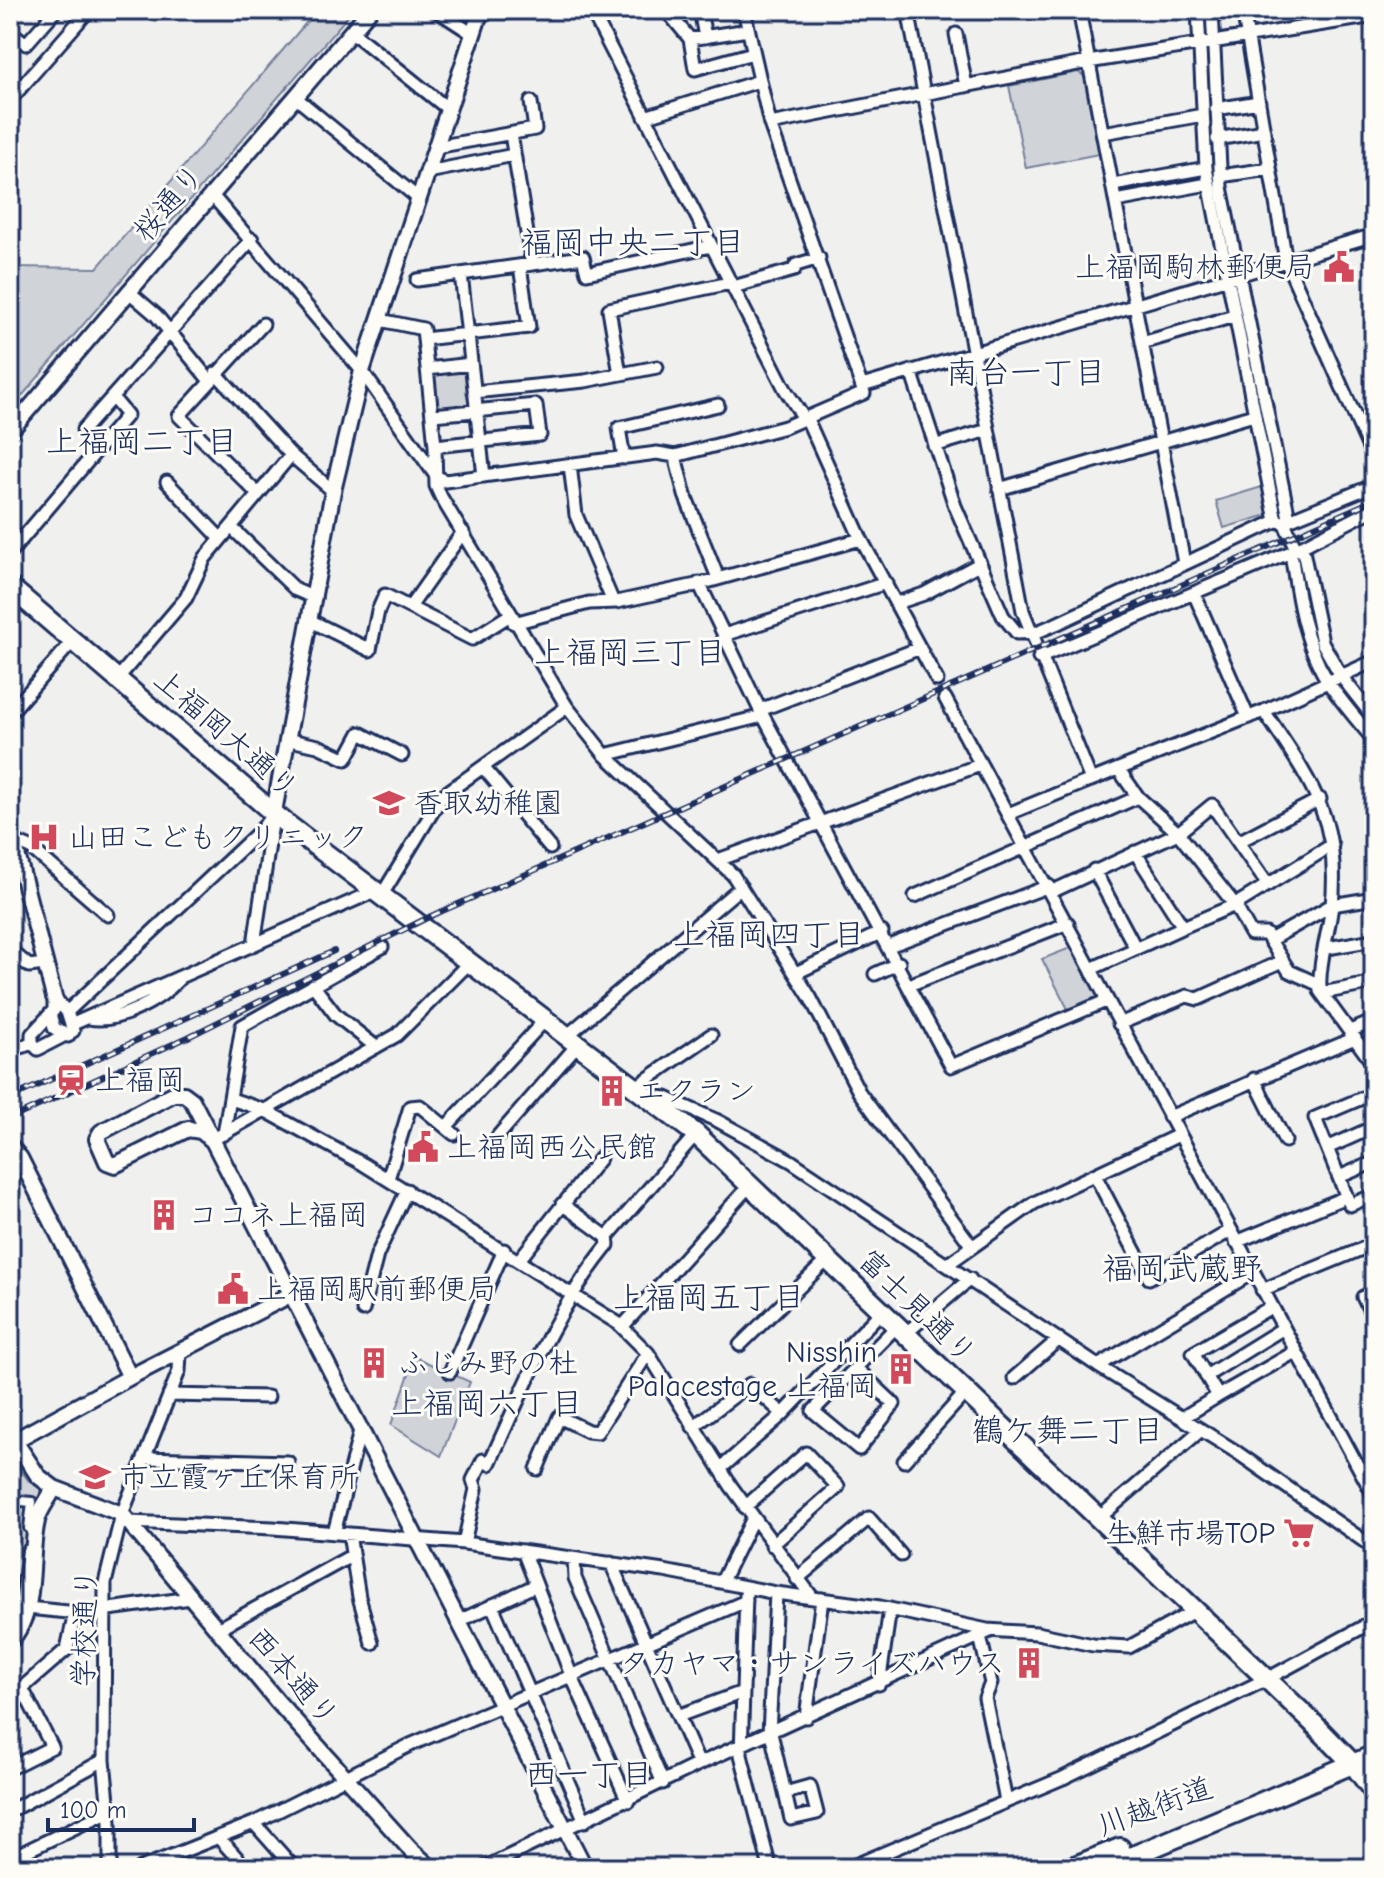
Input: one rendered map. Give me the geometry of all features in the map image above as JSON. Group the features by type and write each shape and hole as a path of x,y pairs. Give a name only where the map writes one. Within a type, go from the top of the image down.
{"main road":[{"name":"上福岡大通り","path":"10,587 274,812 412,921"},
{"name":"富士見通り","path":"412,921 696,1134 1267,1679 1353,1764 1374,1792"},
{"name":"川越街道","path":"1070,1868 1219,1811 1259,1801 1374,1755"},
{"name":"川越街道","path":"1104,1868 1223,1821 1259,1801"}],"street":[{"path":"10,19 12,10"},
{"path":"10,31 26,44 56,10"},
{"path":"10,100 89,10"},
{"name":"桜通り","path":"10,431 370,10"},
{"path":"436,10 473,34"},
{"path":"254,944 274,812 290,740 333,491 362,371 481,10"},
{"path":"591,10 793,403 806,419 861,539 937,680"},
{"path":"666,10 690,39 695,69 753,53"},
{"path":"700,10 705,37"},
{"path":"211,194 362,371 436,476 445,481 657,453 675,456 806,419 864,393 770,124 744,10"},
{"path":"908,10 1029,633 1091,780"},
{"path":"1079,10 1184,563"},
{"path":"1198,10 1208,184 1254,415 1322,642 1341,676 1374,718"},
{"path":"1212,10 1220,176 1283,520"},
{"path":"1243,10 1286,261 1374,459"},
{"path":"770,124 1088,62 1374,16"},
{"path":"690,39 748,30"},
{"path":"352,32 448,109"},
{"path":"956,34 966,86"},
{"path":"645,117 759,81"},
{"path":"295,97 419,199"},
{"path":"436,147 535,129 531,102"},
{"path":"1216,109 1259,102"},
{"path":"1103,133 1203,115"},
{"path":"1217,139 1264,131"},
{"path":"424,339 529,327 526,265 511,134"},
{"path":"428,172 514,155"},
{"path":"1113,185 1206,168"},
{"path":"1220,176 1269,169"},
{"path":"1116,201 1208,184"},
{"path":"862,386 1374,235"},
{"path":"83,430 169,332 198,304 252,239"},
{"path":"417,280 583,257 587,273 711,246"},
{"path":"620,374 609,309 794,270 796,265 819,258"},
{"path":"461,274 484,476"},
{"path":"128,291 291,455 333,491"},
{"path":"1142,343 1234,316"},
{"path":"380,320 423,329 436,476 441,497 567,707 605,755 718,860 741,887 796,973 859,1092 971,1245"},
{"path":"258,494 179,416 263,324"},
{"path":"427,369 471,364"},
{"path":"474,392 657,367"},
{"path":"911,371 934,446 979,564 1009,625 1017,633 1029,633 1283,520 1374,485"},
{"path":"10,553 127,415 112,397"},
{"path":"433,415 536,405 540,435 435,446"},
{"path":"624,458 619,428 718,405"},
{"path":"999,489 1254,415"},
{"path":"934,446 988,430"},
{"path":"118,678 186,598 205,558 291,455"},
{"path":"675,456 685,495 718,578"},
{"path":"570,465 576,515 613,602"},
{"path":"167,482 221,539"},
{"path":"1039,658 1296,549 1374,509"},
{"path":"231,527 296,590 315,598"},
{"path":"410,607 463,532"},
{"path":"311,621 370,650 378,611 385,595 472,639 512,619 699,583 861,539"},
{"path":"1296,549 1306,628 1328,682 1374,740"},
{"path":"897,603 924,594 979,564"},
{"path":"699,583 762,713 899,963 951,1066 1106,1001"},
{"path":"724,635 886,583"},
{"path":"1194,593 1248,717"},
{"path":"10,713 73,641"},
{"path":"605,755 762,713 920,648"},
{"path":"1008,814 1264,711 1374,661"},
{"path":"945,698 1374,1496"},
{"path":"10,1051 32,1043 41,1048 88,1018 254,944 376,895 442,796 567,707"},
{"path":"1264,711 1320,799 1332,845 1332,905 1321,989"},
{"path":"290,740 318,746 346,759 360,733 402,755"},
{"path":"718,860 980,765"},
{"path":"483,767 550,848"},
{"path":"1119,770 1138,797 1178,833 1235,905 1251,934 1260,932 1270,940 1280,962 1296,977 1321,989 1374,1065"},
{"path":"915,896 1027,849 1138,797"},
{"path":"1238,842 1320,799"},
{"path":"889,946 1050,889 1094,870 1178,833 1212,805 1268,885"},
{"path":"32,1043 32,1034 58,1009 262,829 274,812"},
{"path":"12,834 58,1009 71,1030"},
{"path":"12,834 108,915"},
{"path":"1091,969 1235,905 1332,845"},
{"path":"1135,852 1183,927"},
{"path":"1094,870 1135,947"},
{"path":"498,1136 573,1040 741,887"},
{"path":"1270,940 1332,905 1374,898"},
{"path":"909,985 1068,923"},
{"path":"796,973 882,932"},
{"path":"1327,948 1374,940"},
{"path":"218,1137 231,1099 242,1026 382,947"},
{"path":"10,950 31,967 45,964"},
{"path":"10,970 20,959"},
{"path":"1119,1024 1187,996 1198,999 1280,962"},
{"path":"188,1129 218,1137 397,1035 469,963"},
{"path":"875,974 899,963"},
{"path":"1321,989 1374,983"},
{"path":"313,985 336,1015 376,1047"},
{"path":"58,1009 54,1028 71,1030"},
{"path":"388,1179 410,1107 420,1106 450,1130 545,1020"},
{"path":"1169,1117 1353,1034 1374,1021"},
{"path":"642,1092 711,1035"},
{"path":"1254,1079 1285,1141"},
{"path":"642,1092 666,1098 718,1121 791,1161 1098,1366 1201,1430 1374,1548"},
{"path":"1374,1093 1315,1118 1350,1205 1374,1195"},
{"path":"196,1108 195,1120 188,1129 115,1165 107,1162 97,1139 101,1132 173,1094 184,1094 196,1108 218,1137 290,1295 585,1868"},
{"path":"231,1099 264,1110 407,1190 622,1327 648,1353 745,1507 797,1579 817,1598"},
{"path":"1327,1148 1374,1127"},
{"path":"607,1237 696,1134"},
{"path":"948,1264 1034,1203 1179,1135"},
{"path":"10,1146 20,1158 130,1377"},
{"path":"519,1260 600,1158"},
{"path":"1339,1177 1374,1162"},
{"path":"1095,1175 1149,1278 1233,1237 1346,1197"},
{"path":"622,1327 750,1185"},
{"path":"363,1310 377,1255 407,1190"},
{"path":"464,1543 476,1489 473,1480 483,1460 489,1464 519,1395 571,1293 608,1245 607,1237 562,1204"},
{"path":"1262,1290 1374,1244"},
{"path":"450,1372 504,1250"},
{"path":"740,1345 827,1260"},
{"path":"1098,1366 1252,1273"},
{"path":"856,1368 894,1404 859,1449 813,1411 856,1368 901,1330 970,1279"},
{"path":"1374,1292 1363,1297 1374,1319"},
{"path":"290,1295 12,1442 38,1476 54,1488 125,1518 464,1543 611,1563 776,1593 890,1609 986,1633 1037,1633 1093,1645 1129,1647 1194,1611"},
{"path":"1218,1396 1193,1353 1271,1307"},
{"path":"720,1469 783,1414 881,1312"},
{"path":"1206,1376 1282,1329"},
{"path":"1014,1378 1059,1339"},
{"path":"1182,1418 1295,1352"},
{"path":"537,1469 559,1417 597,1432 648,1353"},
{"name":"学校通り","path":"110,1868 104,1760 105,1583 145,1458 179,1371 180,1354"},
{"path":"693,1427 750,1384 783,1414"},
{"path":"904,1461 966,1392"},
{"path":"169,1395 268,1397"},
{"path":"1099,1518 1201,1430"},
{"path":"334,1533 360,1431"},
{"path":"745,1507 806,1453 838,1487 772,1545"},
{"path":"145,1458 288,1462"},
{"path":"10,1630 24,1607 37,1518 54,1488"},
{"path":"10,1500 32,1502 23,1623 10,1641"},
{"name":"西本通り","path":"125,1518 345,1776 431,1868"},
{"path":"722,1581 753,1518"},
{"path":"797,1579 869,1518 901,1555"},
{"path":"349,1534 351,1556 372,1643"},
{"path":"523,1551 571,1675 628,1801"},
{"path":"218,1629 351,1556"},
{"path":"574,1559 575,1578 663,1783"},
{"path":"611,1563 699,1764"},
{"path":"457,1622 534,1586"},
{"path":"747,1586 742,1747 770,1868"},
{"path":"776,1593 770,1734 785,1793"},
{"path":"10,1605 103,1613 109,1609 191,1598"},
{"path":"806,1717 817,1598"},
{"path":"141,1868 254,1823 345,1776 501,1705 746,1601"},
{"path":"492,1605 585,1821"},
{"path":"879,1684 890,1609"},
{"path":"10,1694 22,1688 67,1649 75,1613"},
{"path":"848,1868 1006,1801 1267,1679 1374,1621"},
{"path":"484,1868 699,1764 986,1633"},
{"path":"986,1633 991,1683 985,1698 1006,1801"},
{"path":"11,1765 52,1747 22,1688"},
{"path":"678,1716 743,1692"},
{"path":"10,1811 104,1760"},
{"path":"10,1863 18,1855 109,1811"},
{"path":"254,1823 294,1868"},
{"path":"219,1838 246,1868"}],"shaded area":[{"path":"304,10 353,10 10,410 10,267 97,268 311,17"},
{"path":"1078,72 1084,76 1099,154 1026,168 1009,86"},
{"path":"468,368 472,405 469,408 438,411 431,371"},
{"path":"1265,486 1271,514 1224,528 1216,501"},
{"path":"1073,947 1099,998 1069,1011 1042,959"},
{"path":"415,1357 470,1382 441,1456 391,1425"},
{"path":"10,1455 28,1480 45,1492 23,1606 10,1632"}],"railway":[{"path":"10,1119 188,1037 431,916 1374,500"},
{"path":"10,1098 334,951"}],"place":[{"name":"上福岡駒林郵便局","path":"1339,267"},
{"name":"香取幼稚園","path":"389,803"},
{"name":"山田こどもクリニック","path":"44,837"},
{"name":"上福岡","path":"71,1080"},
{"name":"エクラン","path":"612,1091"},
{"name":"上福岡西公民館","path":"423,1147"},
{"name":"ココネ上福岡","path":"164,1215"},
{"name":"上福岡駅前郵便局","path":"233,1289"},
{"name":"ふじみ野の杜","path":"374,1363"},
{"name":"Nisshin Palacestage 上福岡","path":"901,1369"},
{"name":"市立霞ヶ丘保育所","path":"95,1477"},
{"name":"生鮮市場TOP","path":"1299,1533"},
{"name":"タカヤマ・サンライズハウス","path":"1029,1663"}],"district":[{"name":"福岡中央二丁目","path":"633,242"},
{"name":"南台一丁目","path":"1026,372"},
{"name":"上福岡二丁目","path":"142,441"},
{"name":"上福岡三丁目","path":"630,652"},
{"name":"上福岡四丁目","path":"769,934"},
{"name":"福岡武蔵野","path":"1182,1268"},
{"name":"上福岡五丁目","path":"709,1297"},
{"name":"上福岡六丁目","path":"487,1403"},
{"name":"鶴ケ舞二丁目","path":"1068,1430"},
{"name":"西一丁目","path":"589,1774"}]}
